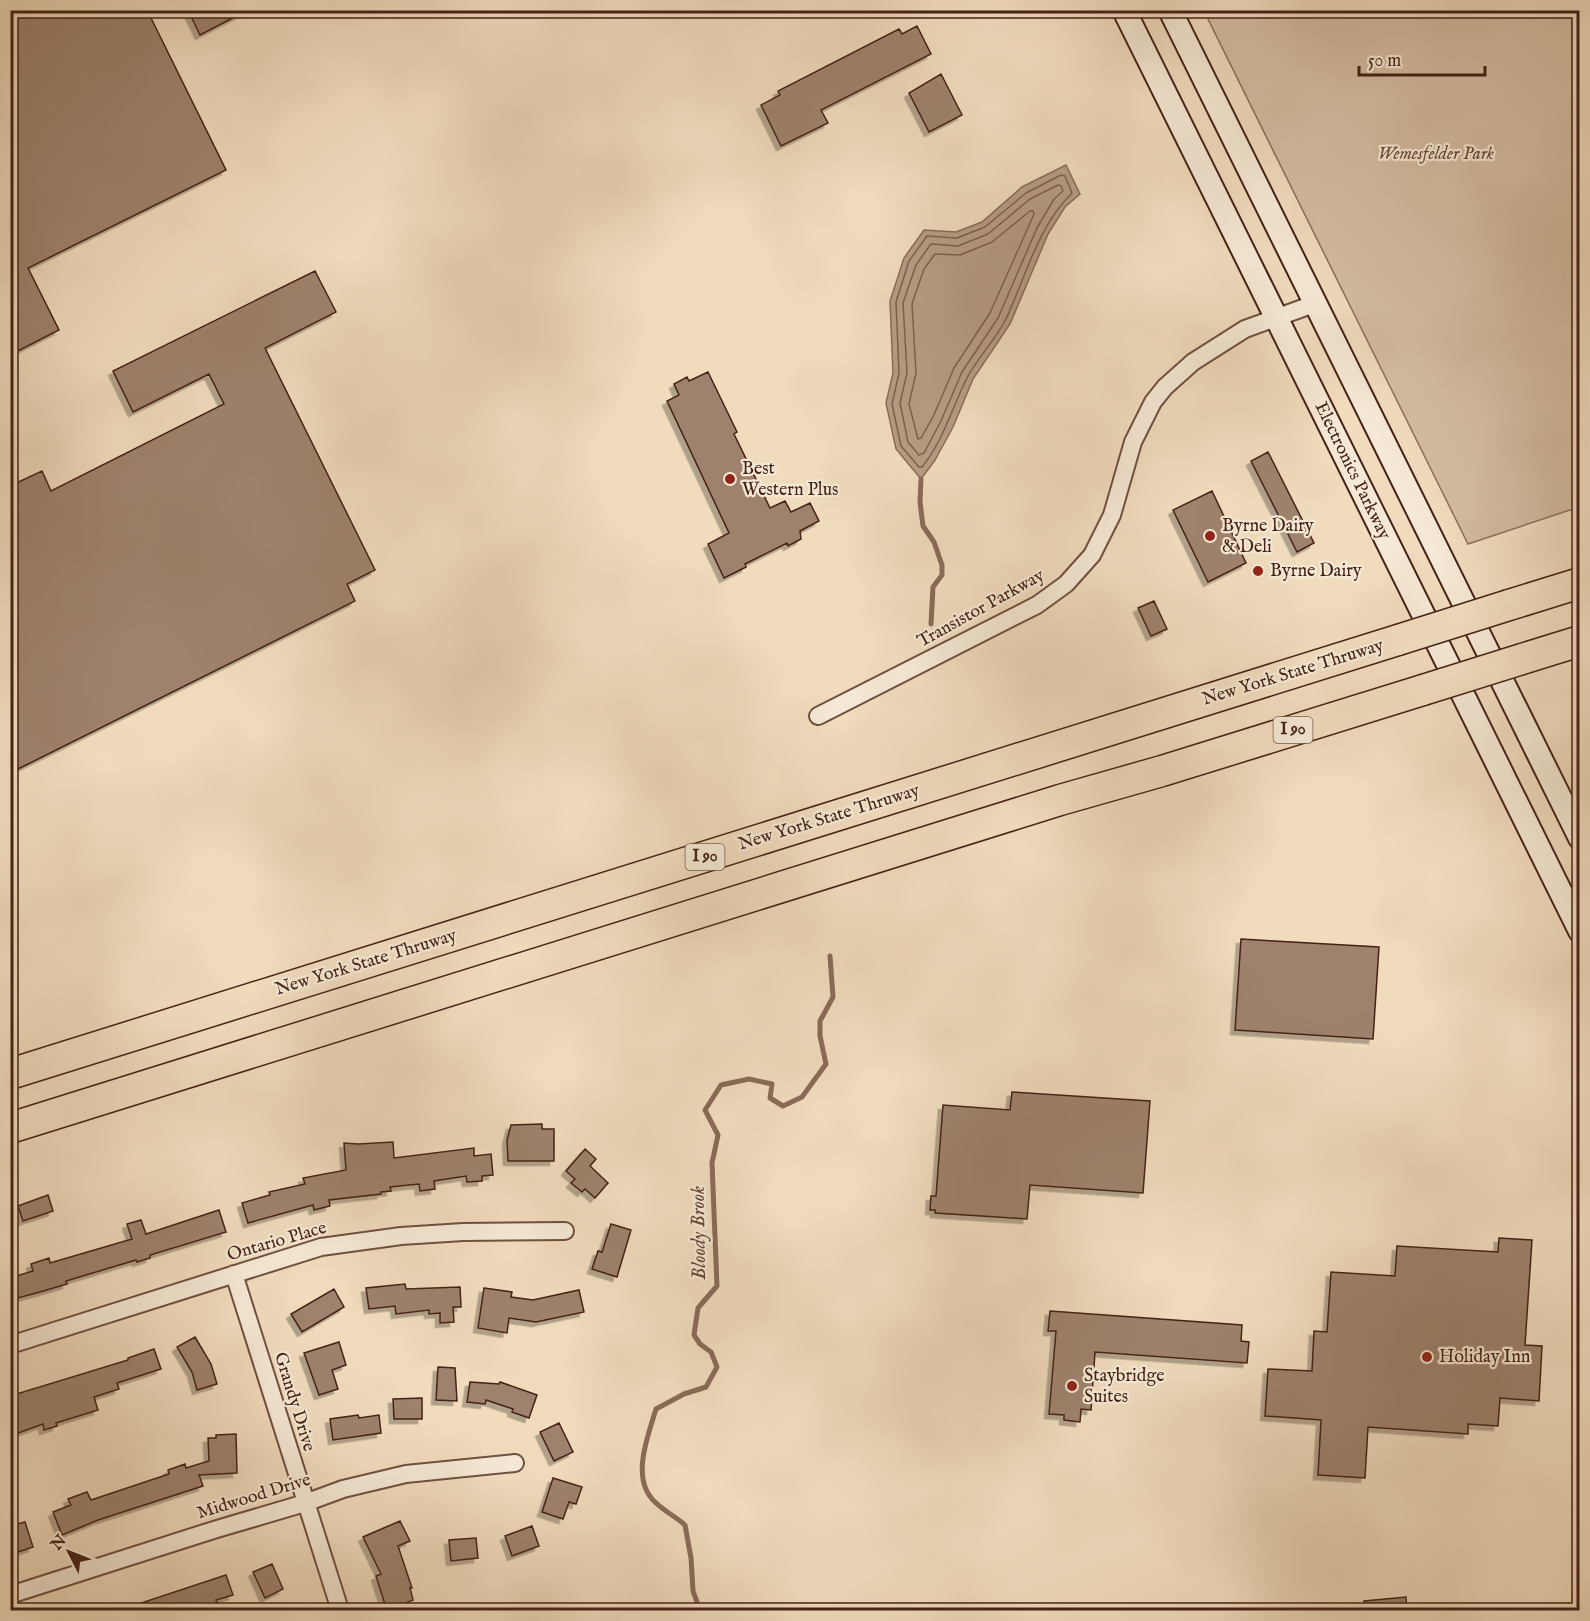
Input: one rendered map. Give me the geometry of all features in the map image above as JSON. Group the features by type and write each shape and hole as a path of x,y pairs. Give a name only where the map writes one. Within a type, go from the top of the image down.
{"highway":[{"name":"New York State Thruway","path":"10,1074 1580,583"},
{"name":"I 90","path":"10,1128 1060,800 1162,771 1580,641"}],"main road":[{"name":"Electronics Parkway","path":"1124,10 1580,931"},
{"path":"1170,10 1580,838"},
{"path":"1521,811 1580,900"}],"street":[{"name":"Transistor Parkway","path":"818,716 1037,604 1066,584 1092,555 1112,515 1133,442 1153,402 1165,387 1193,362 1245,329 1314,304"},
{"name":"Ontario Place","path":"10,1345 321,1247 401,1236 463,1232 565,1231"},
{"name":"Grandy Drive","path":"234,1274 340,1611"},
{"name":"Midwood Drive","path":"10,1595 305,1503 343,1489 406,1474 515,1463"}],"green space":[{"name":"Wemesfelder Park","path":"1204,11 1579,11 1579,507 1468,544"}],"water":[{"path":"1066,165 1080,194 1065,207 1048,234 1010,324 973,379 953,427 935,460 921,479 896,449 886,403 893,373 890,301 904,258 924,230 956,232 982,222 1022,187"}],"building":[{"path":"10,10 147,10 226,170 28,268 59,330 10,355"},
{"path":"188,10 248,10 200,35"},
{"path":"917,26 931,54 821,110 828,123 781,146 761,105 780,95 778,91 899,29 902,34"},
{"path":"941,74 962,115 929,132 909,93"},
{"path":"315,271 336,312 265,348 375,570 347,584 355,601 10,773 10,486 42,471 51,491 224,404 209,374 133,412 113,371"},
{"name":"Best Western Plus","path":"708,372 737,432 734,434 770,508 785,501 791,512 810,503 819,521 800,531 801,539 788,546 787,543 745,564 746,567 724,578 708,544 729,533 667,401 679,395 674,384 687,377 689,381"},
{"path":"1268,452 1314,543 1297,552 1251,461"},
{"name":"Byrne Dairy & Deli","path":"1212,491 1246,563 1208,582 1173,510"},
{"path":"1154,601 1167,629 1151,636 1138,608"},
{"path":"1241,939 1379,947 1373,1039 1235,1030"},
{"path":"1012,1092 1150,1101 1143,1193 1030,1185 1027,1219 935,1213 935,1210 930,1210 931,1196 936,1196 943,1105 1010,1110"},
{"path":"542,1124 542,1129 554,1129 554,1161 508,1161 507,1140 511,1125"},
{"path":"393,1142 394,1158 474,1148 474,1156 491,1154 493,1175 482,1176 482,1181 467,1182 466,1176 434,1181 435,1189 420,1191 419,1184 390,1187 391,1191 381,1192 381,1194 329,1200 330,1206 314,1210 313,1205 248,1223 242,1203 270,1195 269,1192 305,1184 303,1178 346,1170 344,1143"},
{"path":"585,1149 596,1159 590,1166 608,1183 595,1198 585,1189 582,1192 571,1183 575,1179 566,1171"},
{"path":"48,1195 53,1211 23,1221 18,1206"},
{"path":"219,1210 226,1232 150,1255 150,1258 66,1281 67,1284 10,1300 10,1278 33,1271 31,1264 49,1258 50,1263 132,1239 127,1224 141,1220 146,1234"},
{"path":"611,1224 631,1230 617,1277 592,1269 598,1251 602,1252"},
{"name":"Holiday Inn","path":"1499,1238 1532,1240 1525,1345 1542,1346 1539,1401 1500,1398 1498,1426 1468,1424 1468,1434 1368,1427 1365,1478 1318,1475 1321,1420 1265,1416 1268,1369 1312,1371 1314,1331 1327,1332 1331,1272 1395,1276 1397,1246 1498,1252"},
{"path":"405,1284 406,1289 460,1287 461,1307 453,1307 454,1322 440,1323 440,1313 429,1314 429,1310 396,1314 395,1306 369,1309 366,1288"},
{"path":"484,1288 512,1292 511,1297 533,1300 579,1290 584,1312 536,1322 509,1318 507,1333 478,1328"},
{"path":"334,1289 344,1307 302,1332 291,1314"},
{"name":"Staybridge Suites","path":"1050,1311 1242,1325 1241,1341 1249,1342 1247,1363 1095,1352 1091,1410 1081,1409 1080,1422 1064,1420 1064,1415 1049,1414 1056,1331 1048,1331"},
{"path":"195,1337 211,1364 217,1384 197,1390 192,1372 177,1347"},
{"path":"339,1342 346,1365 332,1370 338,1389 319,1395 304,1353"},
{"path":"154,1349 161,1369 117,1383 119,1389 94,1397 98,1410 56,1423 57,1426 44,1430 43,1424 10,1436 10,1396 128,1360 128,1358"},
{"path":"438,1367 455,1368 457,1401 436,1400"},
{"path":"470,1382 499,1384 500,1382 537,1395 529,1418 512,1412 513,1409 486,1400 485,1404 467,1402"},
{"path":"422,1398 422,1419 394,1419 393,1399"},
{"path":"358,1415 359,1418 379,1415 381,1433 333,1440 330,1419"},
{"path":"559,1423 573,1452 554,1461 540,1432"},
{"path":"236,1434 237,1473 199,1475 203,1486 98,1520 62,1535 53,1512 71,1505 68,1499 87,1492 91,1500 169,1474 168,1470 185,1464 186,1468 209,1461 208,1438 216,1438 216,1435"},
{"path":"553,1478 582,1487 576,1504 569,1502 563,1519 542,1512"},
{"path":"400,1521 410,1541 398,1546 412,1588 410,1588 413,1600 406,1603 407,1606 387,1611 376,1576 381,1574 363,1537"},
{"path":"25,1522 33,1547 18,1552 16,1547 10,1549 10,1526"},
{"path":"532,1526 539,1546 512,1556 505,1536"},
{"path":"476,1538 478,1558 451,1561 449,1540"},
{"path":"272,1564 283,1589 265,1598 253,1572"},
{"path":"226,1575 233,1595 216,1600 218,1605 202,1611 126,1611 126,1608"},
{"path":"1406,1597 1407,1611 1364,1611 1364,1601"}],"waterway":[{"path":"921,479 920,502 923,526 934,542 942,565 942,575 933,587 931,624"},
{"name":"Bloody Brook","path":"700,1610 693,1591 691,1558 685,1525 655,1502 643,1482 642,1470 643,1457 656,1409 684,1394 706,1387 717,1367 711,1352 700,1344 694,1335 698,1308 717,1286 712,1163 718,1135 705,1110 721,1085 749,1079 772,1084 770,1098 783,1106 802,1097 826,1064 820,1036 820,1021 833,997 830,956"}],"place":[{"name":"Best Western Plus","path":"730,479"},
{"name":"Byrne Dairy & Deli","path":"1210,536"},
{"name":"Byrne Dairy","path":"1258,571"},
{"name":"Holiday Inn","path":"1427,1357"},
{"name":"Staybridge Suites","path":"1072,1386"}]}
